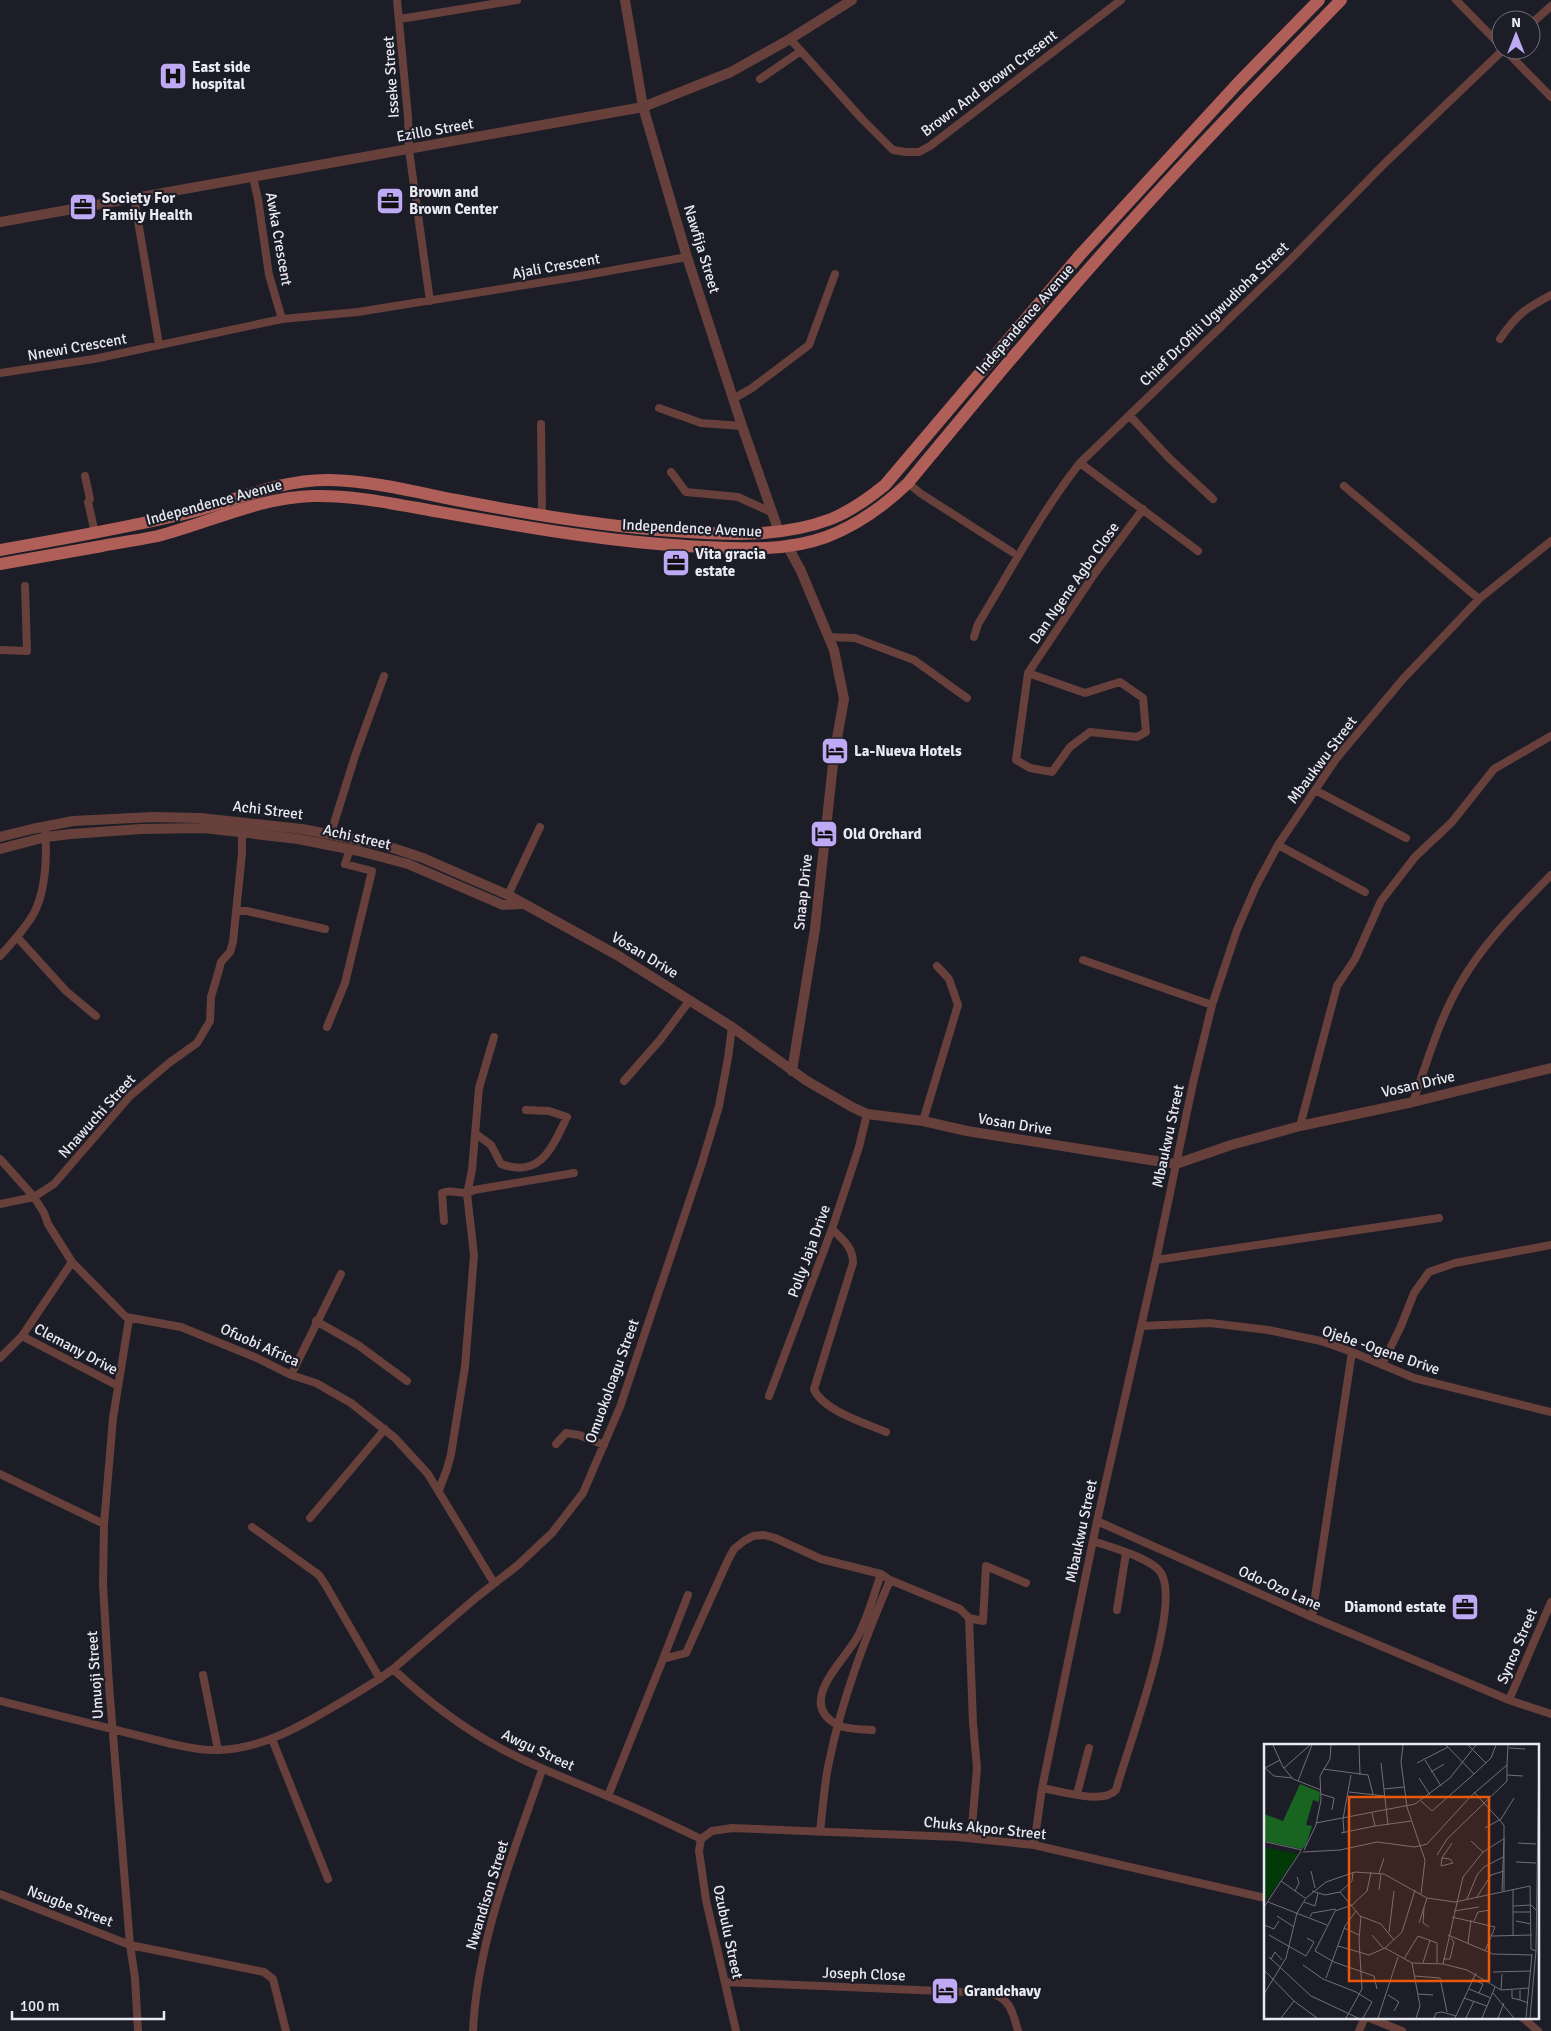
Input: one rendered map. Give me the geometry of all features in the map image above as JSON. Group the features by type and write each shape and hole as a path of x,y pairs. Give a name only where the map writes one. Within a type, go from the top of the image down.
{"main road":[{"name":"Independence Avenue","path":"0,550 95,533 192,512 280,485 330,480 383,486 542,516 619,528 707,534 779,532 831,519 857,505 885,485 1080,255 1238,83 1319,0"},
{"name":"Independence Avenue","path":"0,564 155,536 202,524 254,507 287,499 312,496 360,498 558,533 669,546 727,548 788,546 826,537 864,519 908,483 1045,319 1126,227 1227,117 1341,0"}],"street":[{"name":"Isseke Street","path":"397,0 409,150 430,301"},
{"path":"400,19 517,0"},
{"name":"Nawfija Street","path":"625,0 643,107 687,257 779,532"},
{"name":"Ezillo Street","path":"0,222 643,107 731,72 790,39 852,0"},
{"name":"Brown And Brown Cresent","path":"790,39 862,119 893,150 919,152 930,146 1121,0"},
{"path":"1456,0 1491,36"},
{"path":"1541,15 1551,6"},
{"path":"760,79 801,52"},
{"name":"Chief Dr.Ofili Ugwudioha Street","path":"974,637 978,624 1040,521 1062,486 1080,463 1289,261 1385,162 1493,60"},
{"path":"1514,60 1551,97"},
{"name":"Awka Crescent","path":"253,177 269,275 282,319"},
{"path":"134,197 159,346"},
{"name":"Ajali Crescent","path":"282,319 358,312 430,301 687,257"},
{"path":"734,399 752,388 810,343 835,274"},
{"path":"1500,339 1513,320 1526,308 1551,295"},
{"name":"Nnewi Crescent","path":"0,374 94,359 282,319"},
{"path":"659,408 701,423 742,426"},
{"path":"1130,416 1168,458 1213,499"},
{"path":"541,424 542,516"},
{"path":"1080,463 1198,551"},
{"path":"671,472 686,492 738,497 771,512"},
{"path":"85,476 90,499 88,502 95,533"},
{"path":"908,483 920,494 1012,552"},
{"path":"1344,486 1479,599"},
{"name":"Dan Ngene Agbo Close","path":"1028,674 1095,573 1142,509"},
{"path":"779,532 788,546"},
{"name":"Mbaukwu Street","path":"1034,1845 1042,1788 1096,1521 1156,1260 1193,1083 1212,1005 1237,930 1256,886 1278,845 1336,760 1403,679 1479,599 1551,541"},
{"name":"Snaap Drive","path":"788,546 817,608 828,637 839,672 844,699 834,755 815,929 792,1071"},
{"path":"0,650 27,650 25,586"},
{"path":"828,637 855,638 914,660 966,698"},
{"path":"1028,674 1085,693 1120,682 1143,698 1146,732 1137,737 1090,732 1070,747 1052,772 1030,768 1016,760 1028,674"},
{"path":"332,834 355,756 384,676"},
{"path":"1300,1126 1337,986 1355,959 1381,901 1415,856 1452,822 1494,769 1551,736"},
{"path":"1315,790 1406,838"},
{"name":"Achi Street","path":"0,837 45,826 87,820 153,817 243,822 332,834 384,845 411,854 508,895 521,904"},
{"name":"Nnawuchi Street","path":"34,1197 54,1184 130,1096 170,1063 197,1044 202,1037 210,1021 211,997 221,962 230,952 233,942 242,854 243,822"},
{"path":"0,956 29,921 38,904 45,868 45,826"},
{"path":"508,895 540,827"},
{"name":"Achi street","path":"0,849 46,838 141,829 204,828 298,839 350,849 408,864 503,905 521,904"},
{"path":"1278,845 1365,892"},
{"path":"328,1027 345,983 372,871 345,864 350,849"},
{"path":"1413,1102 1444,1018 1460,982 1485,946 1551,875"},
{"name":"Vosan Drive","path":"521,904 617,955 732,1027 807,1081 852,1107 867,1114 923,1121 967,1132 1176,1164 1230,1145 1300,1126 1413,1102 1551,1068"},
{"path":"236,911 325,929"},
{"path":"17,937 66,991 96,1016"},
{"path":"1083,960 1212,1005"},
{"path":"923,1121 958,1005 949,979 937,966"},
{"path":"624,1081 660,1040 690,1000"},
{"name":"Omuokoloagu Street","path":"393,1669 494,1583 518,1565 552,1533 583,1493 620,1407 701,1166 719,1106 732,1027"},
{"path":"438,1490 448,1469 465,1367 474,1255 467,1194 472,1170 479,1088 494,1037"},
{"path":"476,1134 491,1145 501,1164 514,1169 534,1167 551,1148 567,1117 549,1111 526,1110"},
{"name":"Polly Jaja Drive","path":"769,1396 832,1229 859,1147 867,1114"},
{"path":"0,1159 34,1197 44,1213 48,1224 72,1262 129,1319"},
{"path":"444,1221 442,1194 449,1190 467,1194 474,1190 574,1173"},
{"path":"0,1204 34,1197"},
{"path":"1156,1260 1439,1218"},
{"path":"832,1229 848,1244 853,1257 853,1264 814,1389 817,1396 825,1404 886,1432"},
{"path":"1382,1365 1401,1326 1414,1293 1429,1272 1455,1263 1551,1245"},
{"path":"0,1358 22,1336 72,1262"},
{"path":"290,1374 341,1274"},
{"name":"Ofuobi Africa","path":"129,1319 162,1323 189,1330 339,1395 385,1429 407,1449 438,1490 494,1583"},
{"name":"Umuoji Street","path":"129,1319 118,1386 104,1524 103,1585 112,1729 130,1945 135,1978 138,2031"},
{"path":"316,1321 358,1345 407,1381"},
{"name":"Ojebe -Ogene Drive","path":"1141,1326 1210,1324 1253,1327 1321,1342 1429,1382 1551,1412"},
{"name":"Clemany Drive","path":"22,1336 118,1386"},
{"path":"1312,1617 1352,1352"},
{"path":"310,1518 385,1429"},
{"path":"556,1444 566,1433 579,1434 604,1445"},
{"path":"0,1474 104,1524"},
{"name":"Odo-Ozo Lane","path":"1096,1521 1312,1617 1509,1700 1551,1714"},
{"path":"252,1527 319,1576 380,1679"},
{"path":"663,1659 686,1653 734,1549 753,1536 764,1535 775,1538 821,1560 881,1574 890,1580 948,1603 960,1609 969,1618 983,1621 986,1566 1026,1583"},
{"path":"1042,1788 1077,1794 1112,1795 1116,1790 1140,1717 1154,1665 1166,1600 1166,1584 1161,1571 1152,1563 1093,1541"},
{"path":"1117,1610 1126,1553"},
{"path":"872,1730 838,1725 820,1708 822,1690 858,1636 881,1574"},
{"path":"820,1831 828,1764 838,1725 867,1635 890,1580"},
{"path":"608,1796 688,1595"},
{"name":"Synco Street","path":"1509,1700 1551,1602"},
{"path":"969,1618 973,1723 977,1768 971,1838"},
{"path":"0,1702 196,1749 218,1750 246,1747 272,1739 311,1720 380,1679 393,1669"},
{"name":"Awgu Street","path":"393,1669 414,1689 463,1725 499,1748 542,1770 608,1796 701,1839"},
{"path":"203,1675 218,1750"},
{"path":"272,1739 328,1879"},
{"path":"1077,1794 1089,1748"},
{"name":"Nwandison Street","path":"472,2031 476,1990 490,1924 542,1770"},
{"name":"Chuks Akpor Street","path":"701,1839 712,1831 732,1828 971,1838 1034,1845 1264,1898"},
{"name":"Ozubulu Street","path":"701,1839 699,1851 706,1900 736,2031"},
{"name":"Nsugbe Street","path":"0,1894 130,1945 256,1970 270,1975 273,1978 286,2031"},
{"name":"Joseph Close","path":"725,1982 996,1994 1011,2007 1018,2031"},
{"path":"1359,2031 1366,2018"},
{"path":"1369,2018 1402,2031"},
{"path":"1523,2018 1538,2031"}],"place":[{"name":"East side hospital","path":"173,76"},
{"name":"Brown and Brown Center","path":"390,201"},
{"name":"Society For Family Health","path":"83,207"},
{"name":"Vita gracia estate","path":"676,563"},
{"name":"La-Nueva Hotels","path":"835,751"},
{"name":"Old Orchard","path":"824,834"},
{"name":"Diamond estate","path":"1465,1607"},
{"name":"Grandchavy","path":"945,1991"}]}
